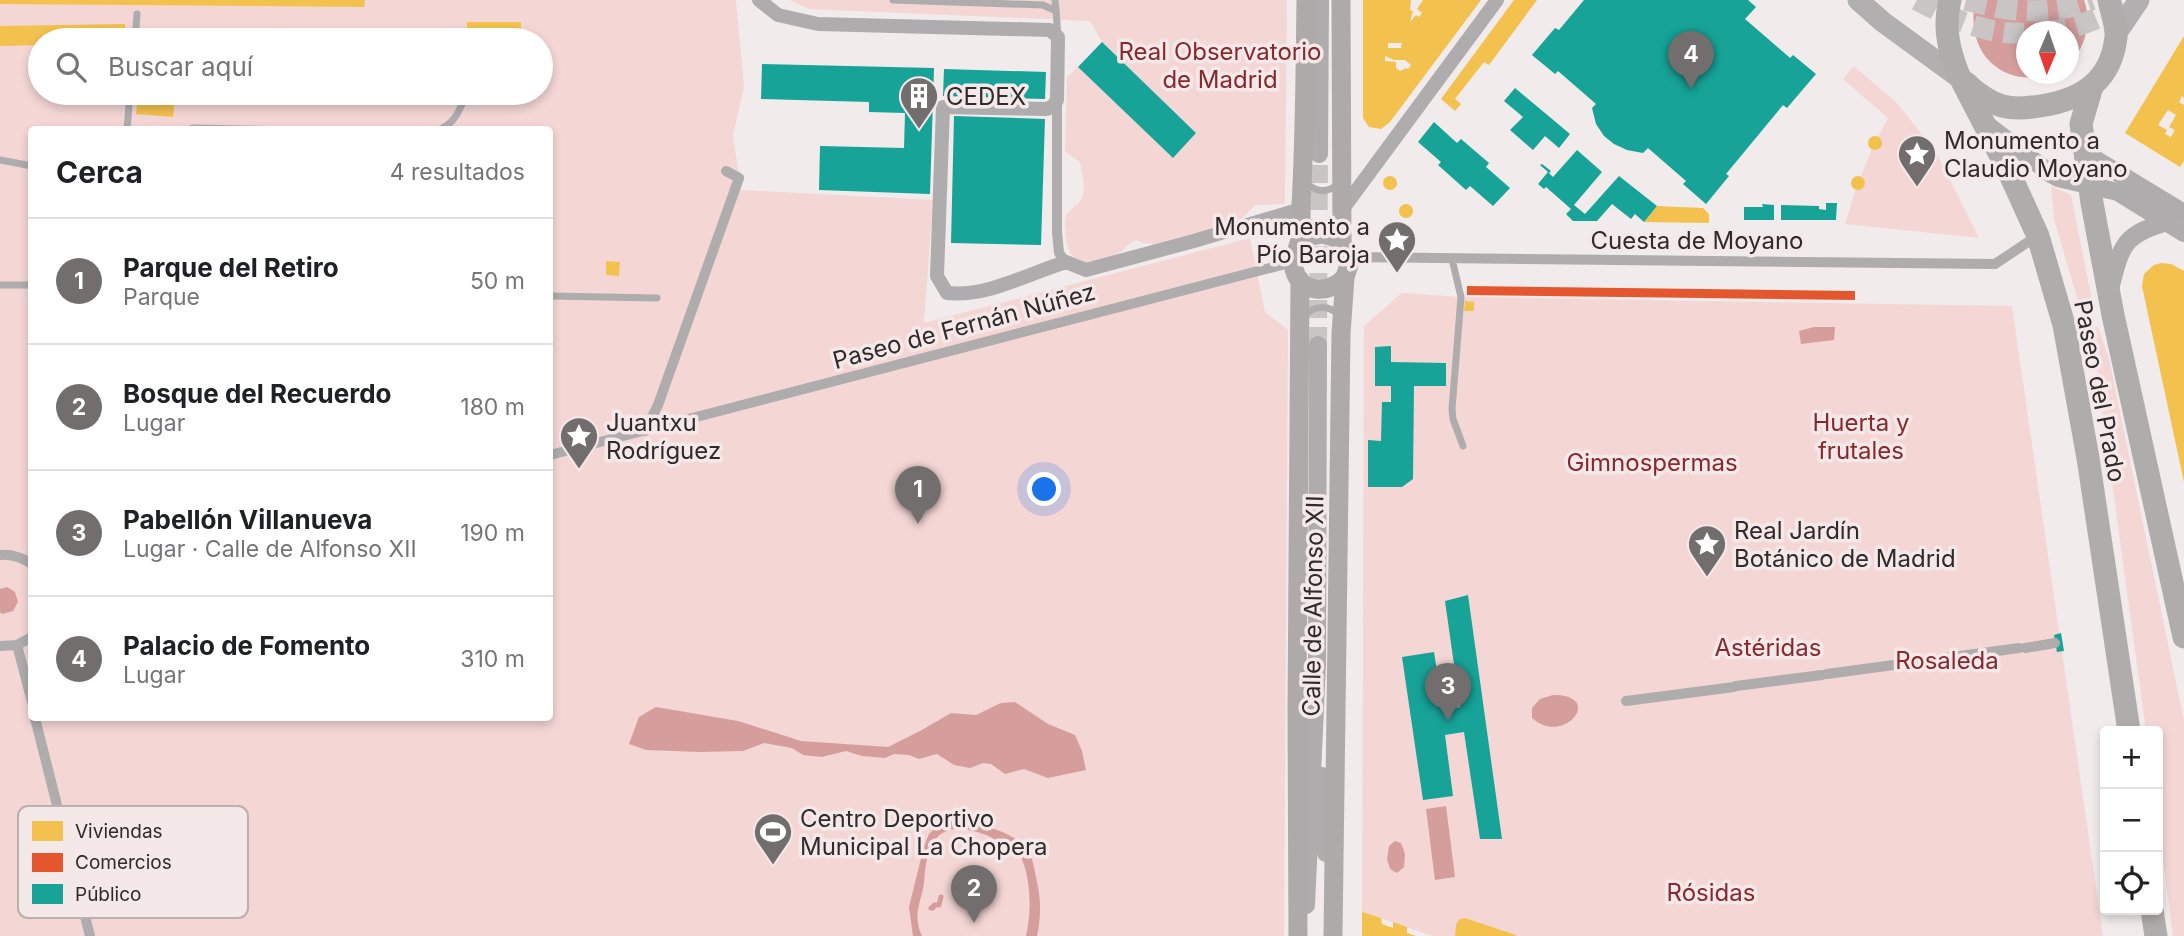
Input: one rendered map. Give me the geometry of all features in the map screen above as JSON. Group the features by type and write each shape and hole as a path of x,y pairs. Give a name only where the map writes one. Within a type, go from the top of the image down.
{"highway":[{"name":"Paseo del Prado","path":"1950,0 1947,13 1949,49 1960,77 2038,236 2064,325 2084,432 2128,726"},
{"path":"2109,0 2116,34"},
{"name":"Paseo del Prado","path":"2116,34 2105,69 2092,86 2081,124 2109,292 2180,608 2184,637"},
{"path":"1960,77 1986,99 2001,106 2015,107 2070,100 2092,86"},
{"path":"2153,915 2156,936"}],"main road":[{"name":"Calle de Alfonso XII","path":"1298,936 1297,262 1303,178 1306,0"},
{"name":"Calle de Alfonso XII","path":"1331,936 1342,320 1345,277 1348,270 1342,210 1341,0"},
{"path":"1858,0 1960,77"},
{"path":"2116,34 2139,0"},
{"path":"1345,250 1334,237 1320,234 1308,237 1297,262 1310,288 1321,290 1333,287 1345,277"}],"street":[{"path":"759,0 778,15 818,24 1050,30 1058,37 1059,253 1066,262 1086,270 1301,209"},
{"path":"1319,154 1320,0"},
{"path":"1342,210 1497,0"},
{"path":"1057,100 1047,109 943,107 937,276 947,293 967,295 1066,262"},
{"path":"1984,122 2058,178 2118,192 2179,211"},
{"path":"2085,153 2179,211 2184,233"},
{"path":"645,431 658,405 739,178 726,171"},
{"path":"2109,292 2119,254 2128,240 2179,211"},
{"name":"Cuesta de Moyano","path":"1345,250 1452,259 1995,264 2038,236"},
{"name":"Paseo de Fernán Núñez","path":"553,454 1297,262"},
{"name":"Calle de Alfonso XII","path":"1305,936 1317,664 1318,345"},
{"path":"0,555 28,561"},
{"path":"0,646 17,645 28,640"},
{"path":"1626,701 2055,643"},
{"path":"17,645 28,687"},
{"name":"Calle de Alfonso XII","path":"1317,664 1331,936"},
{"path":"36,721 57,806"},
{"path":"85,918 90,936"}],"lane":[{"path":"893,0 1043,5 1056,11"},
{"path":"1055,0 1058,37"},
{"path":"136,28 137,14"},
{"path":"127,126 129,105"},
{"path":"447,126 455,119 461,105"},
{"path":"0,160 28,165"},
{"path":"1303,178 1314,189 1323,191 1333,189 1342,178"},
{"path":"1452,259 1461,297 1452,409 1463,446"},
{"path":"0,285 28,285"},
{"path":"553,296 657,298"},
{"path":"1299,322 1314,308 1329,307 1342,320"}],"green space":[{"path":"0,0 736,0 744,87 733,135 741,190 933,200 924,323 1250,238 1265,312 1288,330 1284,936 0,936"},
{"name":"Real Observatorio de Madrid","path":"790,0 1287,0 1285,204 1255,205 1239,222 1153,247 1151,243 1136,240 1110,258 1087,262 1075,259 1068,247 1065,224 1069,211 1083,196 1084,186 1080,162 1065,151 1067,77 1078,67 1172,157 1196,133 1102,42 1090,21 809,9"},
{"path":"1854,66 1897,103 1936,152 1979,238 1845,224 1856,189 1861,189 1865,184 1861,176 1872,149 1878,149 1882,141 1878,137 1888,118 1843,79"},
{"path":"2051,186 2071,195 2093,306 2081,311 2054,219"},
{"name":"Real Jardín Botánico de Madrid","path":"1402,293 1461,297 2012,306 2103,936 1433,936 1362,912 1364,326"},
{"path":"2098,327 2109,359 2184,721 2184,936 2173,936 2163,861 2163,726 2145,726 2095,358 2086,330"}],"shaded area":[{"path":"1976,0 2084,0 2087,25 2079,51 2079,21 2016,21 2016,76 2002,71 1981,49 1973,18"},
{"path":"1814,327 1835,327 1834,340 1801,344 1799,331"},
{"path":"7,587 15,592 18,602 13,611 2,614 0,589"},
{"path":"1553,695 1569,697 1576,703 1578,710 1574,717 1556,727 1544,725 1532,718 1532,708 1540,699"},
{"path":"1015,702 1048,724 1075,735 1086,770 1048,778 1024,769 1005,774 991,764 983,763 970,768 954,765 937,754 919,759 894,754 885,758 846,751 822,757 803,755 792,748 764,743 743,751 700,752 646,750 629,744 639,717 656,707 738,721 801,741 888,747 951,713 976,715 1001,703"},
{"path":"1446,806 1455,877 1435,880 1426,809"},
{"path":"953,821 996,830 1024,846 1032,861 1038,888 1040,915 1037,936 1026,936 1029,893 1026,872 1019,853 986,835 961,829 940,835 932,845 917,915 922,936 913,936 909,907 924,846 929,834 936,827"},
{"path":"1395,841 1401,843 1405,854 1404,867 1397,873 1390,869 1387,859 1389,846"}],"building: Viviendas":[{"path":"0,0 365,0 364,7 0,4"},
{"path":"1363,0 1411,0 1410,10 1413,11 1410,22 1422,13 1417,9 1423,0 1481,0 1390,122 1381,129 1369,127 1363,118","holes":["1388,43 1402,43 1401,48 1388,48","1385,56 1394,60 1405,60 1411,65 1400,71 1396,68 1396,62 1385,61"]},
{"path":"1514,0 1537,0 1489,65 1484,62 1455,99 1461,104 1455,111 1441,99"},
{"path":"467,22 521,22 521,28 467,28"},
{"path":"125,24 125,28 28,28 28,45 0,46 0,26"},
{"path":"2184,36 2184,98 2182,96 2179,102 2184,105 2184,161 2180,167 2125,133","holes":["2168,110 2176,115 2169,127 2175,130 2171,137 2165,134 2167,130 2158,125"]},
{"path":"137,105 174,105 173,117 136,114"},
{"path":"1875,136 1880,138 1880,148 1875,150 1870,148 1868,143 1870,138"},
{"path":"1390,176 1395,178 1395,188 1390,190 1385,188 1383,183 1385,178"},
{"path":"1858,176 1863,178 1863,188 1858,190 1853,188 1851,183 1853,178"},
{"path":"1406,204 1411,206 1411,216 1406,218 1401,216 1399,211 1401,206"},
{"path":"1657,206 1703,208 1709,214 1709,223 1644,222"},
{"path":"606,261 620,262 619,276 606,275"},
{"path":"2171,264 2184,271 2184,482 2142,286 2144,274 2154,265"},
{"path":"1465,301 1474,302 1474,311 1464,311"},
{"path":"1362,912 1381,918 1382,924 1393,928 1393,922 1407,927 1407,933 1416,936 1362,936"},
{"path":"1465,918 1516,936 1455,936 1456,924"}],"building: Comercios":[{"path":"1467,286 1855,291 1855,300 1467,295"}],"building: Público":[{"path":"1584,0 1748,0 1756,7 1745,19 1790,58 1793,55 1816,74 1787,108 1783,105 1726,174 1729,176 1706,204 1683,184 1686,181 1648,148 1643,153 1627,150 1604,136 1596,124 1592,108 1596,104 1558,71 1555,74 1532,55 1555,28 1559,30"},
{"path":"1102,42 1196,133 1173,158 1078,67"},
{"name":"CEDEX","path":"762,64 934,68 930,194 819,190 820,146 904,148 905,113 869,112 869,102 761,99"},
{"path":"944,69 1046,72 1045,99 943,96"},
{"path":"1515,88 1570,134 1559,148 1545,136 1533,150 1510,130 1523,117 1504,101"},
{"path":"954,116 1045,119 1041,245 951,243"},
{"path":"1434,122 1457,143 1461,139 1489,163 1486,167 1510,188 1493,206 1470,186 1466,190 1438,165 1441,162 1418,142"},
{"path":"1577,150 1602,172 1574,205 1585,214 1619,176 1657,206 1644,222 1635,214 1631,219 1612,204 1597,221 1573,221 1566,214 1571,209 1546,187 1544,189 1538,184 1548,172 1540,165 1551,171 1549,173 1553,177"},
{"path":"1826,203 1837,203 1836,220 1781,220 1781,205 1819,206 1819,209 1826,210"},
{"path":"1762,204 1774,205 1774,220 1744,220 1744,207 1763,207"},
{"path":"1391,346 1391,362 1446,363 1446,386 1414,386 1413,479 1402,487 1368,487 1368,440 1381,441 1382,402 1391,402 1391,386 1375,386 1375,347"},
{"path":"1468,595 1502,839 1480,839 1464,732 1445,735 1453,796 1423,800 1402,657 1434,652 1443,710 1460,707 1445,601"},
{"path":"2061,633 2064,651 2057,652 2054,635"}],"waterway":[{"path":"931,908 939,905 941,897"}],"tunnel":[{"path":"1917,0 1984,29 2016,33"},
{"path":"1966,0 2029,11 2059,9 2092,0"},
{"path":"2079,25 2126,4"},
{"path":"1318,345 1319,154"}],"place":[{"name":"Palacio de Fomento","path":"1691,89"},
{"name":"CEDEX","path":"919,130"},
{"name":"Monumento a Claudio Moyano","path":"1917,188"},
{"name":"Monumento a Pío Baroja","path":"1397,274"},
{"name":"Juantxu Rodríguez","path":"579,470"},
{"name":"Parque del Retiro","path":"918,524"},
{"name":"Real Jardín Botánico de Madrid","path":"1707,578"},
{"name":"Pabellón Villanueva","path":"1448,721"},
{"name":"Centro Deportivo Municipal La Chopera","path":"773,866"},
{"name":"Bosque del Recuerdo","path":"974,923"}],"park label":[{"name":"Huerta y frutales","path":"1861,436"},
{"name":"Gimnospermas","path":"1652,462"},
{"name":"Astéridas","path":"1768,647"},
{"name":"Rosaleda","path":"1947,660"},
{"name":"Rósidas","path":"1711,892"}]}
